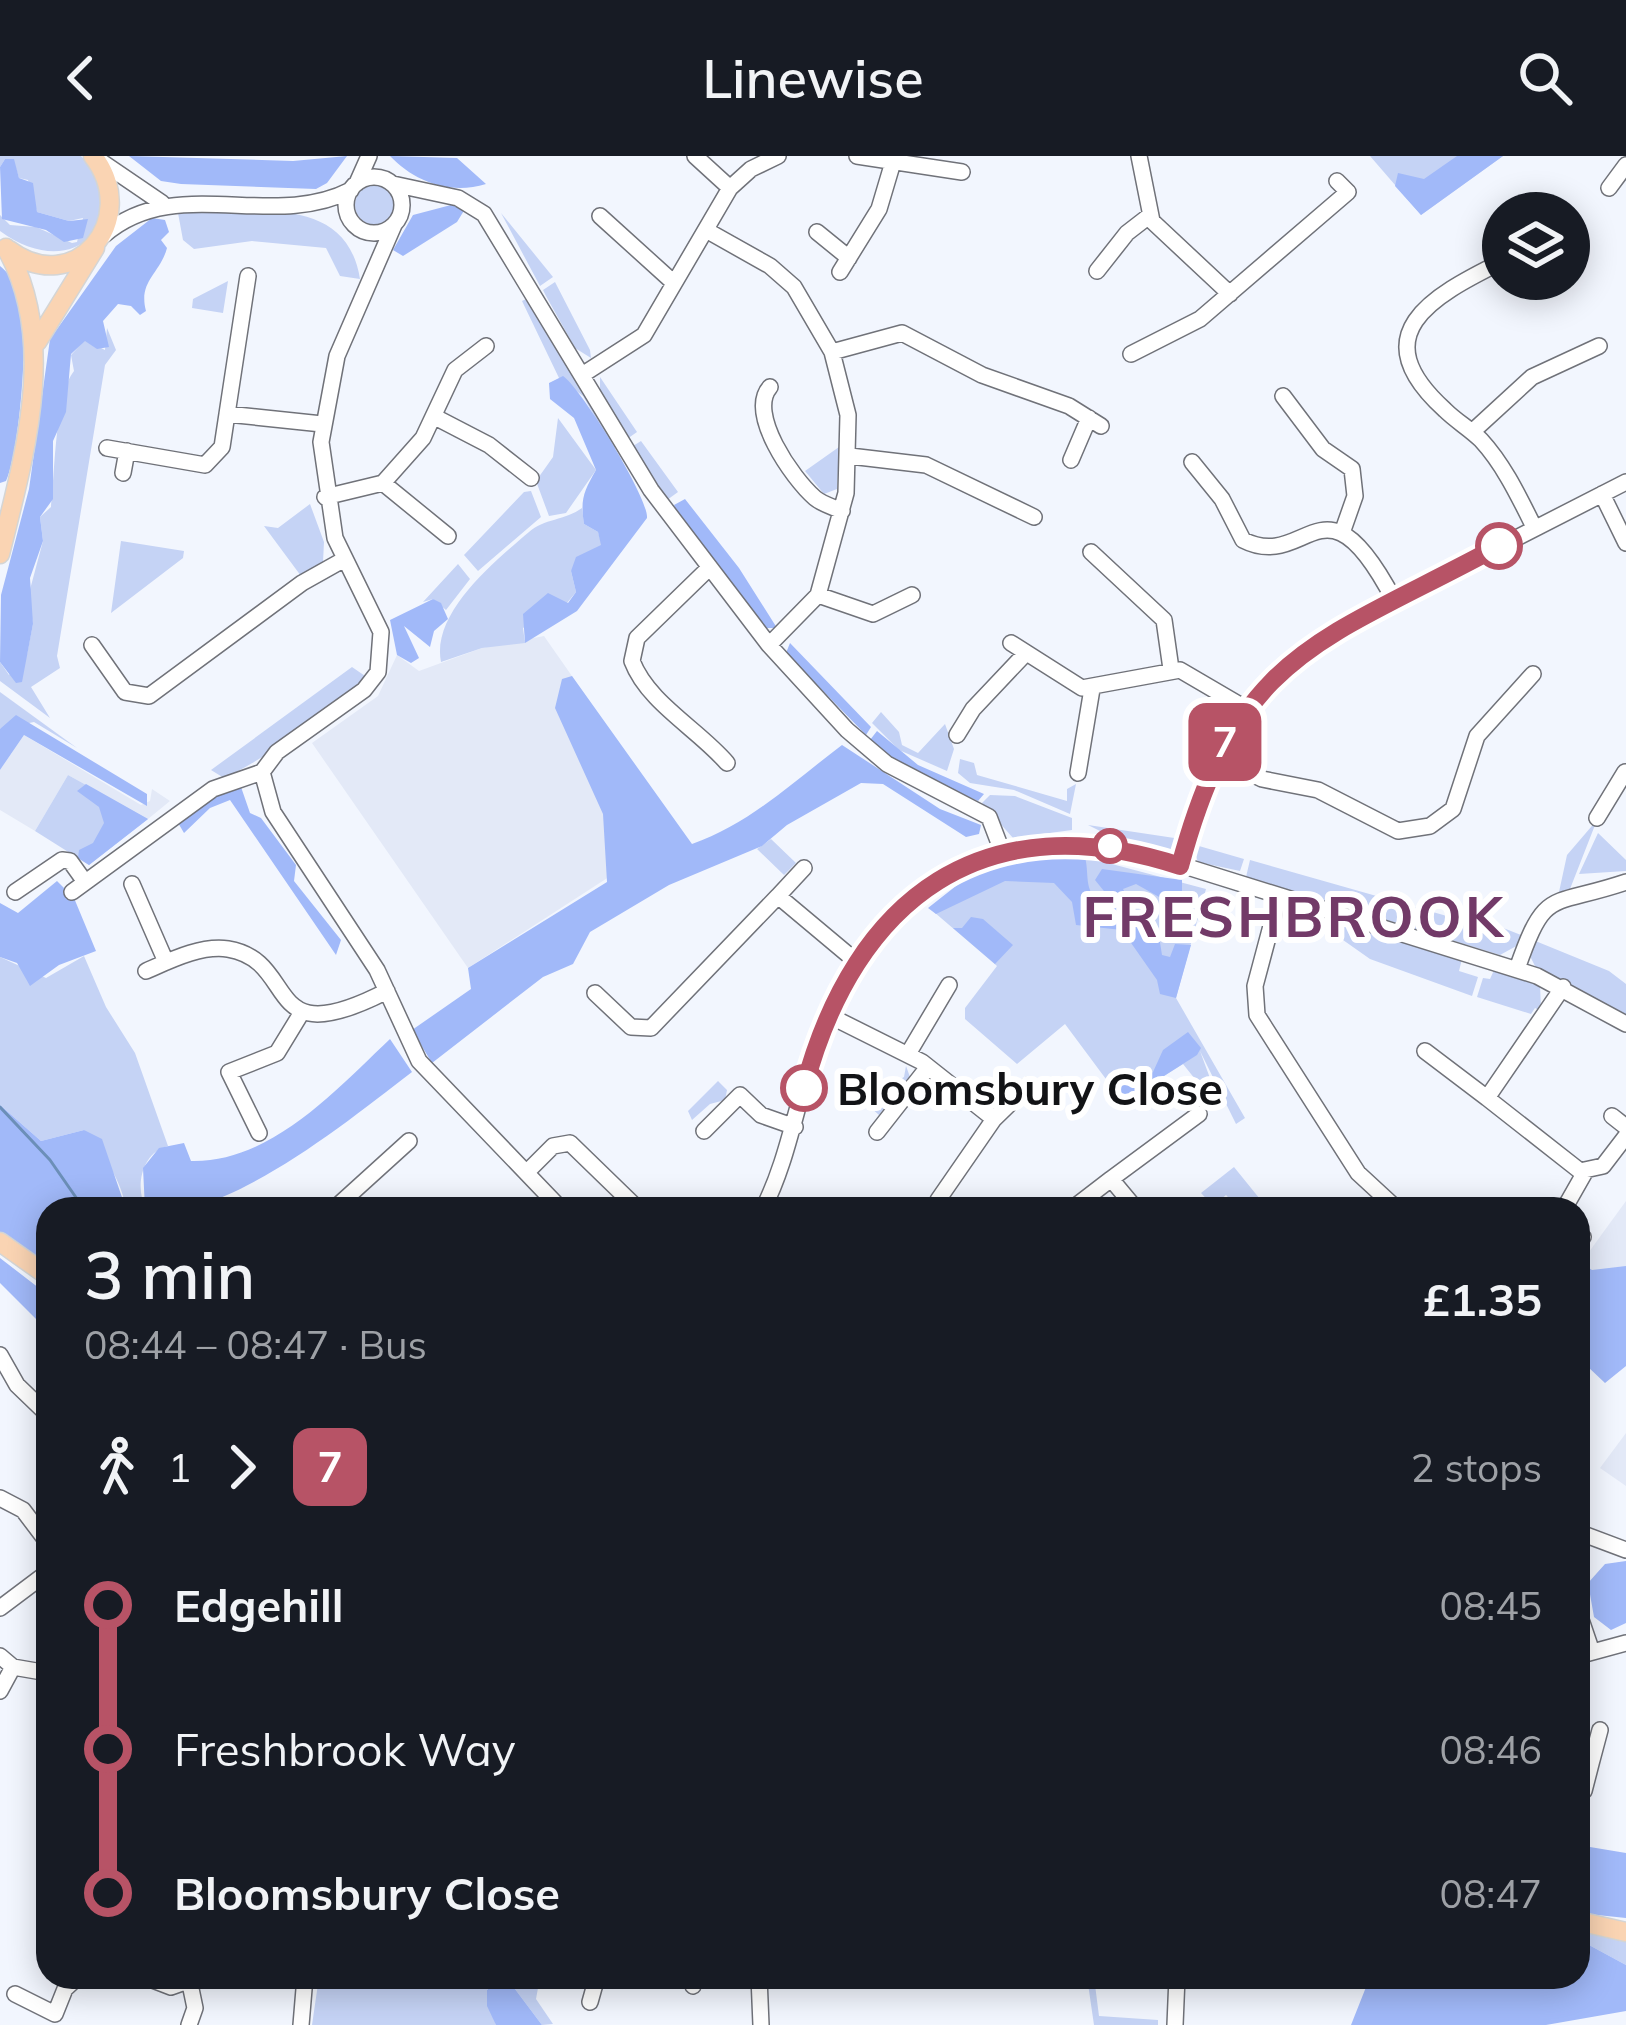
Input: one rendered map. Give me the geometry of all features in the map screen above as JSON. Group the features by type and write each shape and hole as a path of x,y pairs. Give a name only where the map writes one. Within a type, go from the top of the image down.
{"main road":[{"path":"36,343 100,239 111,198 93,156"},
{"path":"3,246 30,262 55,264 100,239"},
{"path":"0,554 22,452 36,343 29,292 3,246"},
{"path":"0,1241 36,1267"},
{"path":"1590,1923 1622,1928"}],"street":[{"path":"93,156 162,203"},
{"path":"15,892 62,860 70,861 78,887 213,789 262,772 277,752 364,689 378,672 381,632 343,560 325,497 322,424 337,356 402,204 372,156 346,210 373,269"},
{"path":"695,156 730,188"},
{"path":"582,375 644,335 730,188 751,169 778,156"},
{"path":"857,156 962,172"},
{"path":"1139,156 1149,216 1230,294"},
{"path":"1609,188 1626,165 1615,157"},
{"path":"818,232 845,265 880,209 893,162"},
{"path":"1141,355 1200,319 1348,192 1337,181"},
{"path":"309,206 354,186 390,182 467,202 493,225 651,490 769,645 875,755 913,780 989,817 1002,851"},
{"path":"100,239 134,214 162,203 309,206 379,233 438,196"},
{"path":"601,216 674,284"},
{"path":"1097,271 1120,240 1149,216"},
{"path":"706,230 786,278 832,352 843,384 850,457 842,511 818,595 769,645"},
{"path":"1482,269 1450,290 1404,335 1405,354 1415,376 1502,469 1534,527"},
{"path":"107,448 210,464 222,447 252,288"},
{"path":"832,352 902,333 982,375 1095,422 1071,460"},
{"path":"325,497 383,483 435,417 455,370 486,346"},
{"path":"1472,432 1532,377 1577,351 1599,346"},
{"path":"770,387 761,401 764,426 811,494 842,511"},
{"path":"1283,396 1323,449 1352,469 1355,496 1342,533"},
{"path":"227,413 322,424"},
{"path":"435,417 526,469"},
{"path":"124,473 127,451"},
{"path":"850,457 926,465 1034,517"},
{"path":"1192,462 1200,484 1250,544 1269,547 1316,531 1342,533 1366,551 1394,600"},
{"path":"1180,866 1217,757 1245,708 1310,647 1626,482"},
{"path":"383,483 411,515 448,536"},
{"path":"1602,494 1626,543"},
{"path":"1090,552 1110,562 1164,620 1171,669"},
{"path":"93,657 125,692 149,696 302,583 343,560"},
{"path":"708,569 637,638 632,661 657,697 700,732 727,763"},
{"path":"818,595 873,614 903,597"},
{"path":"1011,643 1072,684 1092,689 1171,669 1207,681 1245,708"},
{"path":"957,722 1025,654"},
{"path":"1217,757 1262,779 1318,790 1390,830 1417,830 1453,809 1477,736 1523,695 1533,674"},
{"path":"1078,773 1075,751 1092,689"},
{"path":"1597,818 1625,772 1607,759"},
{"path":"262,772 273,812 339,907 387,991 419,1061 550,1197"},
{"path":"768,1197 830,1016 858,963 929,886 962,866 1002,851 1086,843 1180,866 1517,970 1563,987 1626,1024"},
{"path":"595,993 639,1038 660,1022 805,868"},
{"path":"1517,970 1530,928 1542,911 1626,882"},
{"path":"132,884 147,901 166,962"},
{"path":"778,896 858,963"},
{"path":"1279,896 1255,986 1257,1015 1358,1173 1382,1197"},
{"path":"146,971 205,950 235,951 252,961 302,1012 336,1013 387,991"},
{"path":"908,1054 950,985"},
{"path":"1487,1097 1555,1006 1563,987"},
{"path":"259,1133 223,1074 277,1053 302,1012"},
{"path":"830,1016 908,1054 994,1119"},
{"path":"1425,1051 1586,1172"},
{"path":"877,1132 928,1067"},
{"path":"940,1197 994,1119 1029,1085"},
{"path":"704,1131 735,1089 761,1115 795,1126"},
{"path":"1088,1197 1199,1114"},
{"path":"1571,1197 1586,1172 1603,1166 1626,1136"},
{"path":"347,1197 409,1141"},
{"path":"527,1172 554,1145 570,1143 626,1197"},
{"path":"1111,1179 1126,1197"},
{"path":"0,1355 13,1380 36,1404"},
{"path":"0,1498 23,1510 36,1527"},
{"path":"1590,1536 1626,1550"},
{"path":"0,1608 36,1581"},
{"path":"1590,1653 1626,1643"},
{"path":"0,1691 7,1662"},
{"path":"1590,1749 1600,1730"},
{"path":"15,1994 55,2014 65,1989"},
{"path":"190,2025 195,1989"},
{"path":"301,2025 304,1989"},
{"path":"760,1989 761,2025"},
{"path":"1175,2025 1176,1989"}],"shaded area":[{"path":"0,156 81,156 97,178 103,199 101,219 91,236 75,247 54,251 28,246 0,231 0,215 10,225 36,227 72,243 77,242 83,218 69,221 37,212 28,180 19,178 13,159 5,159 0,167"},
{"path":"129,156 293,161 347,156 327,183 316,189 161,181"},
{"path":"390,156 457,158 486,184 459,188 434,184 410,173"},
{"path":"1370,156 1503,156 1421,215"},
{"path":"1457,156 1503,156 1421,215 1395,186 1398,173 1424,179"},
{"path":"5,159 14,159 19,178 33,183 37,212 69,221 88,219 83,238 64,242 46,230 2,219 0,167"},
{"path":"375,185 389,191 395,205 389,219 375,225 361,219 355,205 361,191"},
{"path":"451,205 465,209 457,222 403,256 393,250 413,215"},
{"path":"262,211 314,219 335,231 351,251 360,279 340,276 326,248 252,241 194,249 183,240 178,213"},
{"path":"501,213 553,277 540,286"},
{"path":"152,218 165,220 169,232 161,240 167,248 164,257 147,285 146,311 140,315 131,306 118,304 103,321 109,347 97,349 85,341 71,354 66,412 53,441 53,499 40,517 43,541 30,578 33,624 22,682 16,683 0,662 1,595 29,489 50,339 116,246"},
{"path":"0,266 18,289 24,355 16,442 6,481 0,483"},
{"path":"228,281 223,313 192,308 193,299"},
{"path":"555,282 591,358 575,348 543,290"},
{"path":"530,297 617,447 613,449 583,396 559,378 522,301"},
{"path":"107,328 116,350 105,365 57,656 60,668 31,687 50,718 0,681 0,662 9,675 27,654 33,624 28,597 43,541 40,517 51,507 59,416 74,371 71,355 85,340 105,350"},
{"path":"563,376 612,444 647,518 577,611 525,643 523,614 548,593 568,603 576,592 571,571 576,557 601,545 598,532 584,524 583,515 584,496 596,470 574,418 550,399 549,383"},
{"path":"600,377 637,432 627,439 600,392"},
{"path":"558,418 596,470 566,513 549,516 536,481 553,457"},
{"path":"641,441 678,492 667,500 633,446"},
{"path":"839,447 837,489 824,494 805,471"},
{"path":"531,491 541,517 478,571 464,555 524,492"},
{"path":"685,499 739,568 777,628 764,628 681,522 674,505"},
{"path":"310,504 324,542 323,562 301,576 264,526 278,528"},
{"path":"582,508 584,524 598,532 602,545 571,571 576,592 567,603 523,628 525,643 482,648 441,662 446,625 468,589 535,528"},
{"path":"121,541 184,551 183,558 111,613"},
{"path":"458,564 470,579 446,610 433,599 423,602"},
{"path":"433,599 441,603 448,619 434,631 430,647 404,626 419,658 411,663 397,655 390,620"},
{"path":"544,636 680,831 468,968 312,743 378,696 397,655 419,671 482,648"},
{"path":"790,643 871,727 866,735 786,653"},
{"path":"352,667 368,678 318,719 224,778 211,770"},
{"path":"572,676 692,844 752,813 842,745 940,809 981,825 979,834 966,837 883,784 861,783 787,825 762,846 669,885 590,932 573,964 543,977 432,1063 412,1030 471,989 468,968 607,882 603,814 555,708 562,679"},
{"path":"0,692 77,748 34,722 0,729"},
{"path":"881,712 899,732 902,745 918,753 945,724 954,749 947,771 899,750 872,723"},
{"path":"16,715 147,794 147,806 24,735 0,770 0,729"},
{"path":"877,731 918,765 984,794 978,801 904,767 870,740"},
{"path":"24,735 141,805 150,801 152,789 170,801 148,819 68,775 35,831 0,810 0,770"},
{"path":"960,759 974,763 977,775 1067,801 1067,789 1076,784 1070,814 1014,790 970,783 958,773"},
{"path":"68,775 148,819 89,865 35,831"},
{"path":"86,784 148,819 89,865 78,858 79,850 93,843 104,823 99,807 77,791"},
{"path":"241,787 250,813 261,818 296,865 294,881 341,940 336,955 230,800 210,808 184,833 177,821 200,803"},
{"path":"990,795 1015,796 1072,818 1072,830 1013,838 982,803"},
{"path":"1597,820 1570,889 1559,892 1567,855"},
{"path":"1088,825 1181,839 1165,853 1120,841"},
{"path":"1598,833 1626,860 1626,871 1579,874"},
{"path":"771,839 796,863 784,875 757,849"},
{"path":"1192,844 1244,859 1240,871 1198,862"},
{"path":"1057,852 1085,857 1090,890 1106,906 1112,901 1095,880 1102,869 1182,880 1182,916 1176,917 1161,898 1136,884 1123,889 1144,930 1159,936 1162,955 1170,957 1175,944 1191,945 1176,998 1160,994 1157,980 1122,930 1076,925 1072,902 1054,883 1005,881 936,914 928,908 975,871"},
{"path":"1078,855 1206,889 1176,998 1245,1118 1236,1124 1200,1051 1214,1089 1207,1094 1183,1064 1123,1102 1065,1024 1017,1064 965,1019 965,1008 997,966 934,912 950,896"},
{"path":"1250,860 1475,924 1483,920 1521,935 1520,944 1500,955 1246,877"},
{"path":"57,881 74,898 96,951 59,965 30,986 17,963 0,957 0,903 18,913"},
{"path":"1302,910 1462,959 1459,971 1478,977 1472,996 1370,959 1326,928 1299,918"},
{"path":"971,917 983,919 1013,945 995,964 953,928 962,928"},
{"path":"1533,940 1609,971 1626,984 1626,1017 1536,968 1529,954"},
{"path":"84,956 106,1007 135,1053 168,1146 149,1159 142,1174 142,1197 124,1197 116,1177 84,1130 41,1141 0,1105 0,957 46,978"},
{"path":"1495,968 1540,984 1541,1011 1535,1008 1531,1014 1477,997 1483,978 1490,979"},
{"path":"1188,1032 1201,1048 1197,1055 1123,1102 1108,1081 1112,1077 1119,1085 1137,1084 1153,1072 1163,1050"},
{"path":"390,1039 412,1072 307,1150 222,1197 144,1197 143,1168 159,1148 184,1143 191,1161 248,1150 301,1120"},
{"path":"906,1066 910,1077 879,1115 870,1107 889,1079 889,1086 904,1077"},
{"path":"718,1081 727,1090 725,1100 710,1104 692,1120 688,1111"},
{"path":"0,1105 41,1141 84,1130 102,1139 122,1197 36,1197 36,1264 0,1238"},
{"path":"1234,1167 1258,1197 1205,1197 1201,1193"},
{"path":"1626,1201 1626,1328 1590,1282 1590,1250"},
{"path":"0,1258 36,1286 36,1319 0,1283"},
{"path":"1626,1266 1626,1366 1605,1383 1590,1369 1590,1269"},
{"path":"1626,1433 1626,1486 1600,1468"},
{"path":"1626,1561 1626,1623 1611,1630 1594,1617 1590,1594 1590,1581 1605,1564"},
{"path":"1590,1847 1626,1853 1626,1918 1590,1914"},
{"path":"1590,1931 1626,1938 1626,1965 1590,1946"},
{"path":"1590,1946 1626,1965 1626,2011 1546,2025 1351,2025 1365,1989 1590,1989"},
{"path":"317,1989 488,1989 496,2025 312,2025"},
{"path":"515,1989 538,1989 536,1999 553,2024 542,2025"},
{"path":"515,1989 542,2025 496,2025 487,2006 487,1990"},
{"path":"1089,1989 1096,1989 1099,2016 1158,2020 1158,2025 1094,2025"}],"waterway":[{"path":"0,1107 50,1160 76,1197"}],"bus line":[{"name":"7","path":"804,1088 817,1045 858,963 929,886 983,857 1041,844 1114,846 1180,866 1210,771 1228,734 1263,686 1325,637 1499,546"}],"place":[{"name":"Bloomsbury Close","path":"804,1088"}],"district":[{"name":"FRESHBROOK","path":"1294,915"}]}
